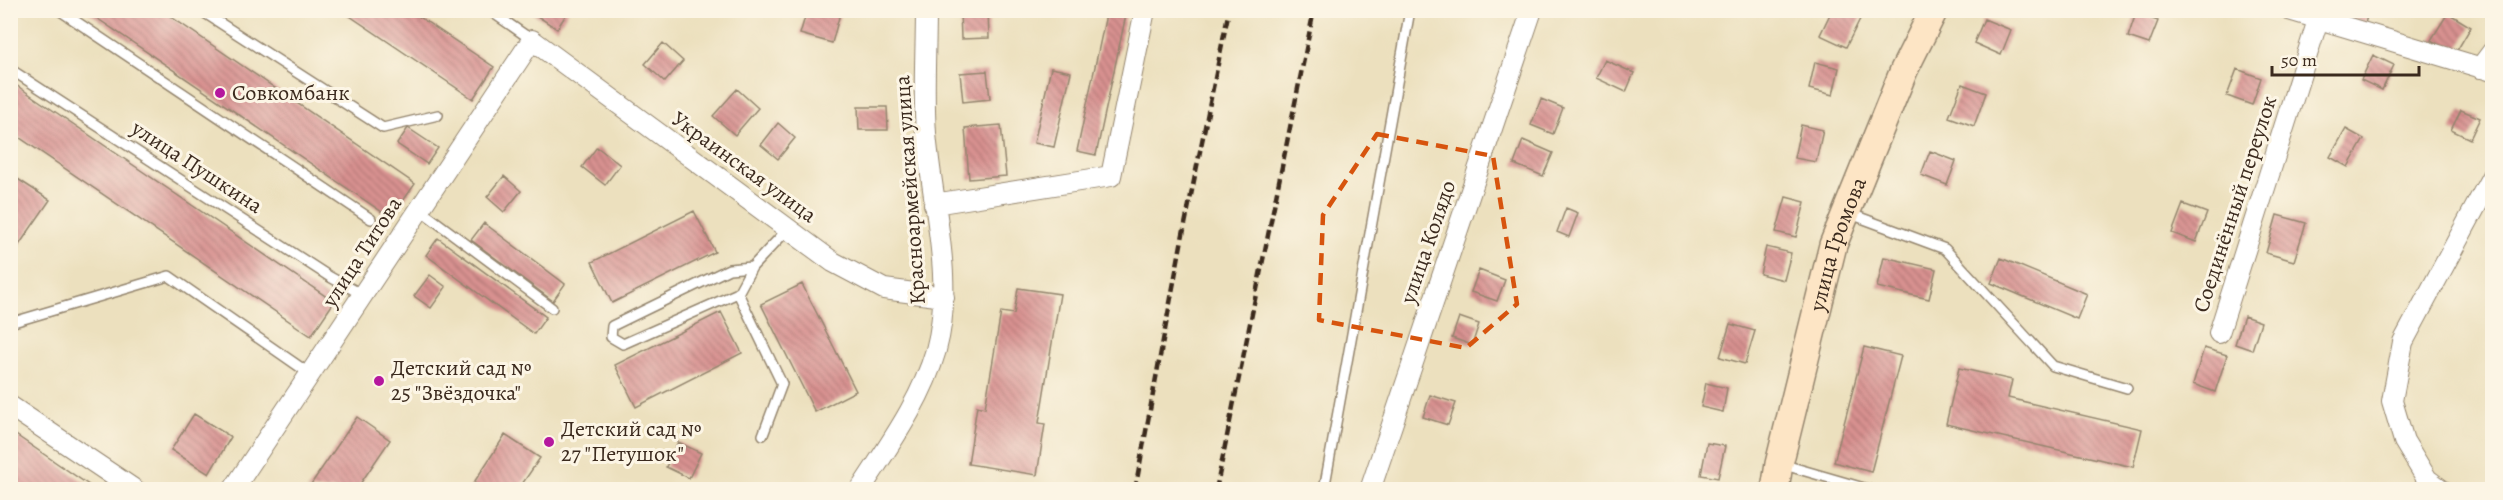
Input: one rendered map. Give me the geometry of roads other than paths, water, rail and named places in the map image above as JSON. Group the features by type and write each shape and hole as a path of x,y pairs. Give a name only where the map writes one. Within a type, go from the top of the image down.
{"street":[{"name":"Красноармейская улица","path":"860,489 910,414 936,350 944,297 941,247 933,204 926,131 926,10"},
{"path":"933,204 1111,176 1145,10"},
{"name":"улица Колядо","path":"1370,489 1532,10"},
{"name":"улица Громова","path":"1777,476 1833,245 1904,70 1934,10"},
{"path":"2289,10 2486,70 2493,52"},
{"name":"Соединённый переулок","path":"2219,333 2318,20"},
{"name":"улица Титова","path":"233,489 532,40"},
{"name":"Украинская улица","path":"532,40 833,262 884,289 944,297"},
{"path":"2442,489 2427,479 2404,441 2392,401 2403,342 2493,176"},
{"path":"10,406 135,489"}],"lane":[{"path":"59,10 371,219"},
{"path":"200,10 383,128 438,115"},
{"path":"489,10 532,40"},
{"path":"1324,489 1410,10"},
{"name":"улица Пушкина","path":"10,69 330,277 363,295"},
{"path":"419,209 552,308"},
{"path":"1846,212 1945,249 2053,366 2127,388"},
{"path":"752,267 729,269 612,326 611,337 623,344 738,293 752,267 788,229"},
{"path":"10,323 168,276 310,374"},
{"path":"738,293 782,384 763,435"},
{"path":"1777,476 1870,489"}],"railway":[{"path":"1135,490 1182,239 1229,10"},
{"path":"1216,490 1314,10"}],"place":[{"name":"Совкомбанк","path":"220,93"},
{"name":"Детский сад № 25 \"Звёздочка\"","path":"379,381"},
{"name":"Детский сад № 27 \"Петушок\"","path":"549,442"}]}
